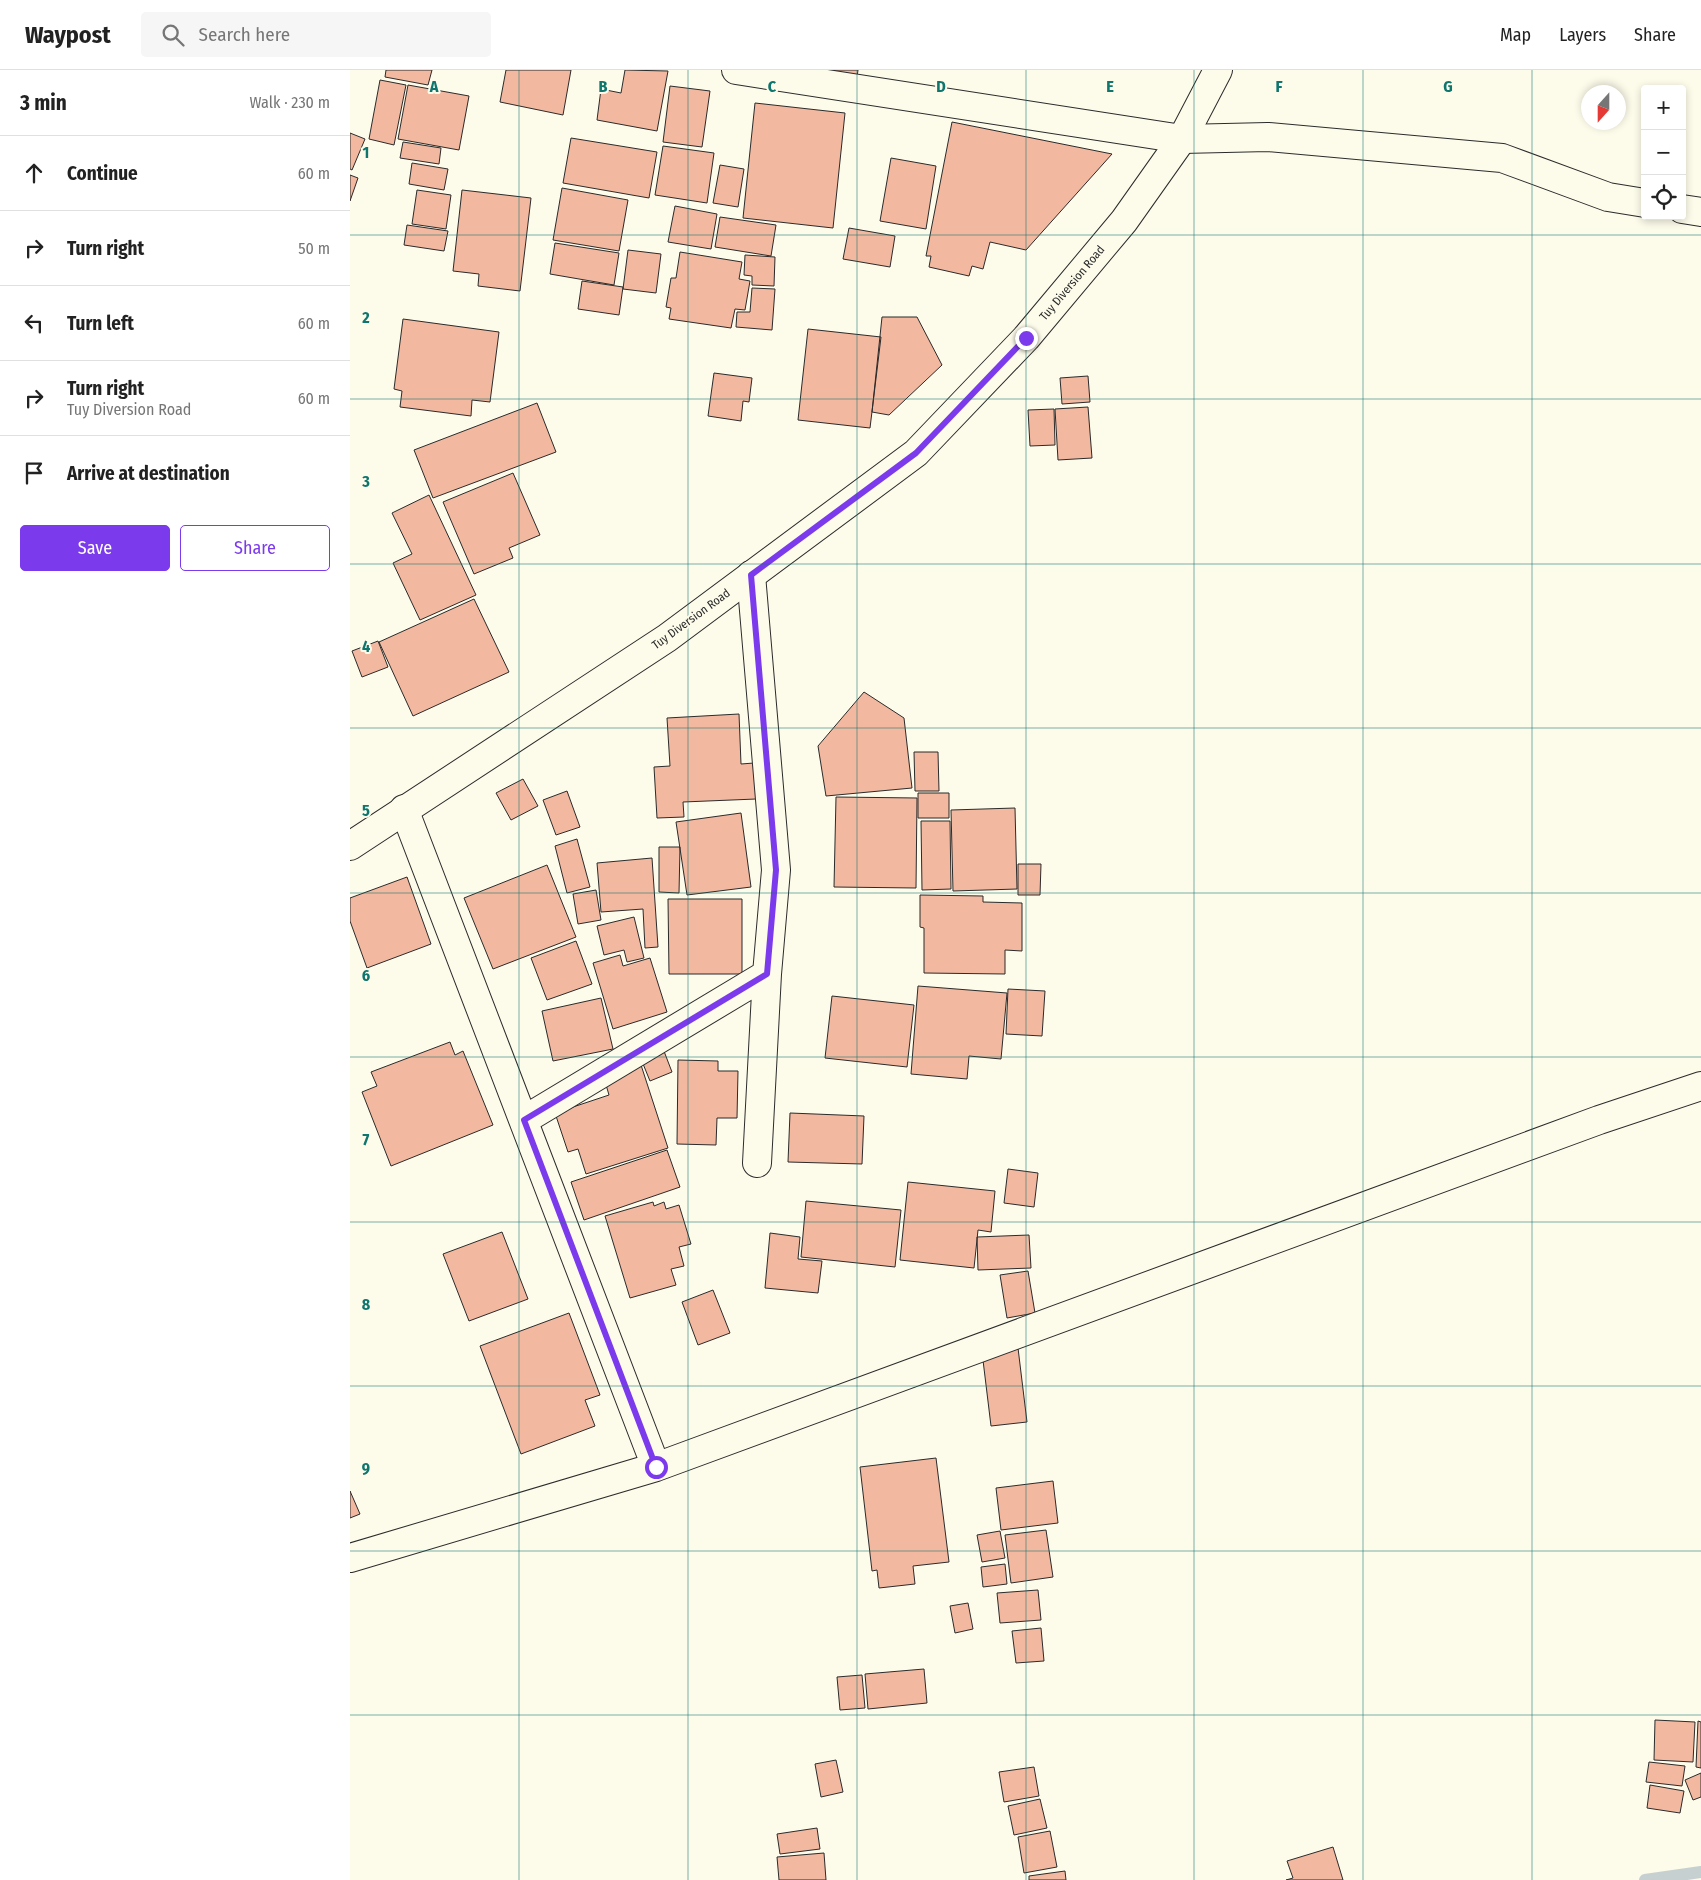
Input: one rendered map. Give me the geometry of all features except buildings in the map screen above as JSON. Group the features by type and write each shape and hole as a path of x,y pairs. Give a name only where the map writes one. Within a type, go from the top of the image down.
{"street":[{"path":"736,70 1182,139 1268,137 1502,158 1608,197 1641,202"},
{"name":"Tuy Diversion Road","path":"350,846 667,638 916,453 1026,338 1124,221 1182,139 1218,70"},
{"path":"1686,210 1701,212"},
{"path":"751,575 776,870 767,974 757,1163"},
{"path":"404,809 656,1467"},
{"path":"524,1120 767,974"},
{"path":"350,1558 656,1467 1598,1120 1701,1086"}],"waterway":[{"path":"1645,1880 1701,1872"}],"route":[{"path":"656,1467 524,1120 767,974 776,870 751,575 916,453 1026,338"}]}
